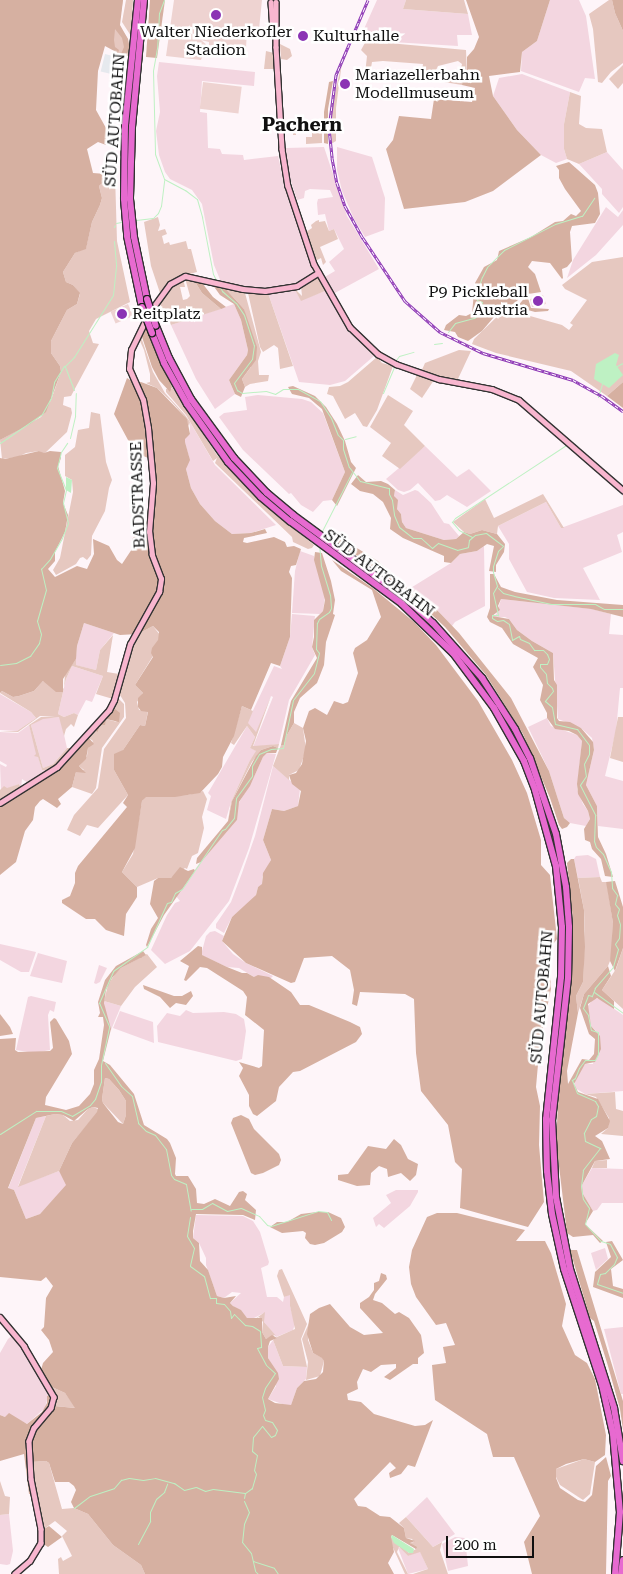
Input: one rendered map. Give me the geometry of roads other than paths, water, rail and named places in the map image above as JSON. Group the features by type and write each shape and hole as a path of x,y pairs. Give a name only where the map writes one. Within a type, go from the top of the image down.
{"highway":[{"name":"SÜD AUTOBAHN","path":"138,0 125,126 124,199 127,236 142,307 174,382 204,431 228,462 261,497 330,552 402,604 429,628 477,682 509,732 524,761 557,856"},
{"name":"SÜD AUTOBAHN","path":"144,0 132,126 130,190 134,236 147,299 156,326 180,378 213,432 234,458 267,493 427,617 458,648 482,678 514,728 530,758 550,812 559,865 562,946 550,1070 546,1144 548,1180 563,1254 602,1386 613,1434 620,1512 615,1574"},
{"name":"SÜD AUTOBAHN","path":"563,1254 614,1408 623,1460"},
{"path":"621,1574 623,1560"}],"street":[{"path":"274,1 286,174 318,273 350,327 380,355 396,364 438,379 492,389 511,396 532,410 579,454 623,490"},
{"path":"154,306 168,286 179,278 193,276 251,290 272,291 297,286 318,273"},
{"name":"BADSTRASSE","path":"0,804 60,765 109,710 128,650 157,596 161,582 149,540 149,515 153,482 146,416 143,400 130,377 128,368 131,350 144,322"},
{"path":"0,1317 33,1360 52,1390 54,1398 51,1408 33,1430 29,1441 31,1479 41,1529 40,1542 30,1561 15,1574"}],"waterway":[{"path":"164,0 159,13 157,48 153,70 155,154 164,179 197,199 213,274 217,282"},
{"path":"136,220 153,218 158,213 161,206 164,180"},
{"path":"448,332 455,323 474,318 479,314 482,302 477,300 476,295 482,277 487,267 504,250 555,224 582,216 594,198"},
{"path":"116,223 121,222"},
{"path":"74,390 65,366 74,357 113,295 116,264 114,241"},
{"path":"219,285 222,291 236,303 244,315 254,345 252,359 234,383 237,390 242,393 266,391 275,394 283,389 298,389 320,401 331,418 338,435 343,440 343,449 349,467 360,481 389,488 394,515 399,527 413,538 421,538 432,548 438,543 457,550 468,547 469,540 475,535 486,533 503,546 498,551 493,566 497,586 493,593 498,615 492,615 492,618 497,621 503,620 509,624 512,640 519,636 520,639 529,643 534,650 543,650 547,654 549,659 547,664 540,664 540,667 546,674 547,683 553,691 545,701 552,707 555,724 577,729 589,745 589,754 584,764 586,776 580,785 595,815 594,841 596,847 603,854 611,872 612,888 617,895 615,904 619,909 617,915 620,924 619,938 615,944 618,949 613,967 595,988 592,996 588,995 583,1008 588,1015 591,1030 598,1032 598,1054 595,1060 585,1060 572,1080 577,1093 595,1101 598,1106 596,1116 591,1119 584,1133 585,1141 600,1148 583,1170 581,1187 583,1199 589,1208 585,1224 601,1241 610,1244 617,1257 614,1264 605,1273 600,1274 597,1284 623,1293"},
{"path":"434,344 442,343"},
{"path":"396,360 399,356 413,352"},
{"path":"615,367 623,363"},
{"path":"0,443 42,414 51,398 54,382 64,366"},
{"path":"383,393 394,367"},
{"path":"598,397 602,384"},
{"path":"70,438 75,416 76,393"},
{"path":"345,439 356,436"},
{"path":"0,665 16,663 30,656 39,643 41,634 37,621 46,590 41,569 50,559 68,523 63,503 66,490 57,468 61,452 67,443"},
{"path":"472,537 459,530 452,522 455,518 566,445"},
{"path":"321,533 352,472"},
{"path":"0,1134 36,1111 61,1111 72,1116 90,1105 95,1099 101,1082 101,1065 109,1026 99,1003 113,971 147,947 167,903 171,902 175,893 182,889 222,830 234,818 236,798 252,776 252,766 259,754 271,749 283,748 293,700 314,673 319,653 316,649 317,623 331,608 330,595 321,566 319,544"},
{"path":"498,588 503,593 551,604 595,604 604,609 623,609"},
{"path":"594,992 623,1013"},
{"path":"105,1063 121,1086 132,1096 138,1123 146,1131 155,1135 166,1149 171,1175 174,1179 186,1184 191,1211"},
{"path":"191,1209 202,1209 212,1203 227,1211 241,1208 259,1216 267,1225 271,1226 318,1211 327,1212 331,1220"},
{"path":"190,1217 187,1236 194,1248 190,1266 204,1276 210,1298 216,1298 216,1303 224,1304 230,1311 231,1318 234,1314 245,1325 252,1326 260,1331 261,1347 257,1348 266,1365 275,1373 265,1388 262,1397 265,1420 272,1422 277,1430 275,1435 271,1437 262,1426 253,1437 252,1451 257,1455 254,1470 256,1474 252,1488 245,1493 244,1498"},
{"path":"74,1508 90,1496 114,1488 121,1480 129,1478 143,1480 155,1478 174,1483 184,1490 196,1487 205,1491 213,1489 245,1493"},
{"path":"138,1544 150,1521 150,1512 156,1499 164,1492 167,1484"},
{"path":"244,1501 249,1512 244,1524 242,1542 251,1553 255,1571 258,1574"},
{"path":"253,1561 274,1568 278,1574"}],"railway":[{"path":"368,0 336,75 329,128 337,183 345,206 363,238 405,301 440,332 483,353 573,380 602,396 623,411"}],"place":[{"name":"Walter Niederkofler Stadion","path":"216,15"},
{"name":"Kulturhalle","path":"303,36"},
{"name":"Mariazellerbahn Modellmuseum","path":"345,84"},
{"name":"P9 Pickleball Austria","path":"538,301"},
{"name":"Reitplatz","path":"122,314"}],"district":[{"name":"Pachern","path":"302,125"}]}
